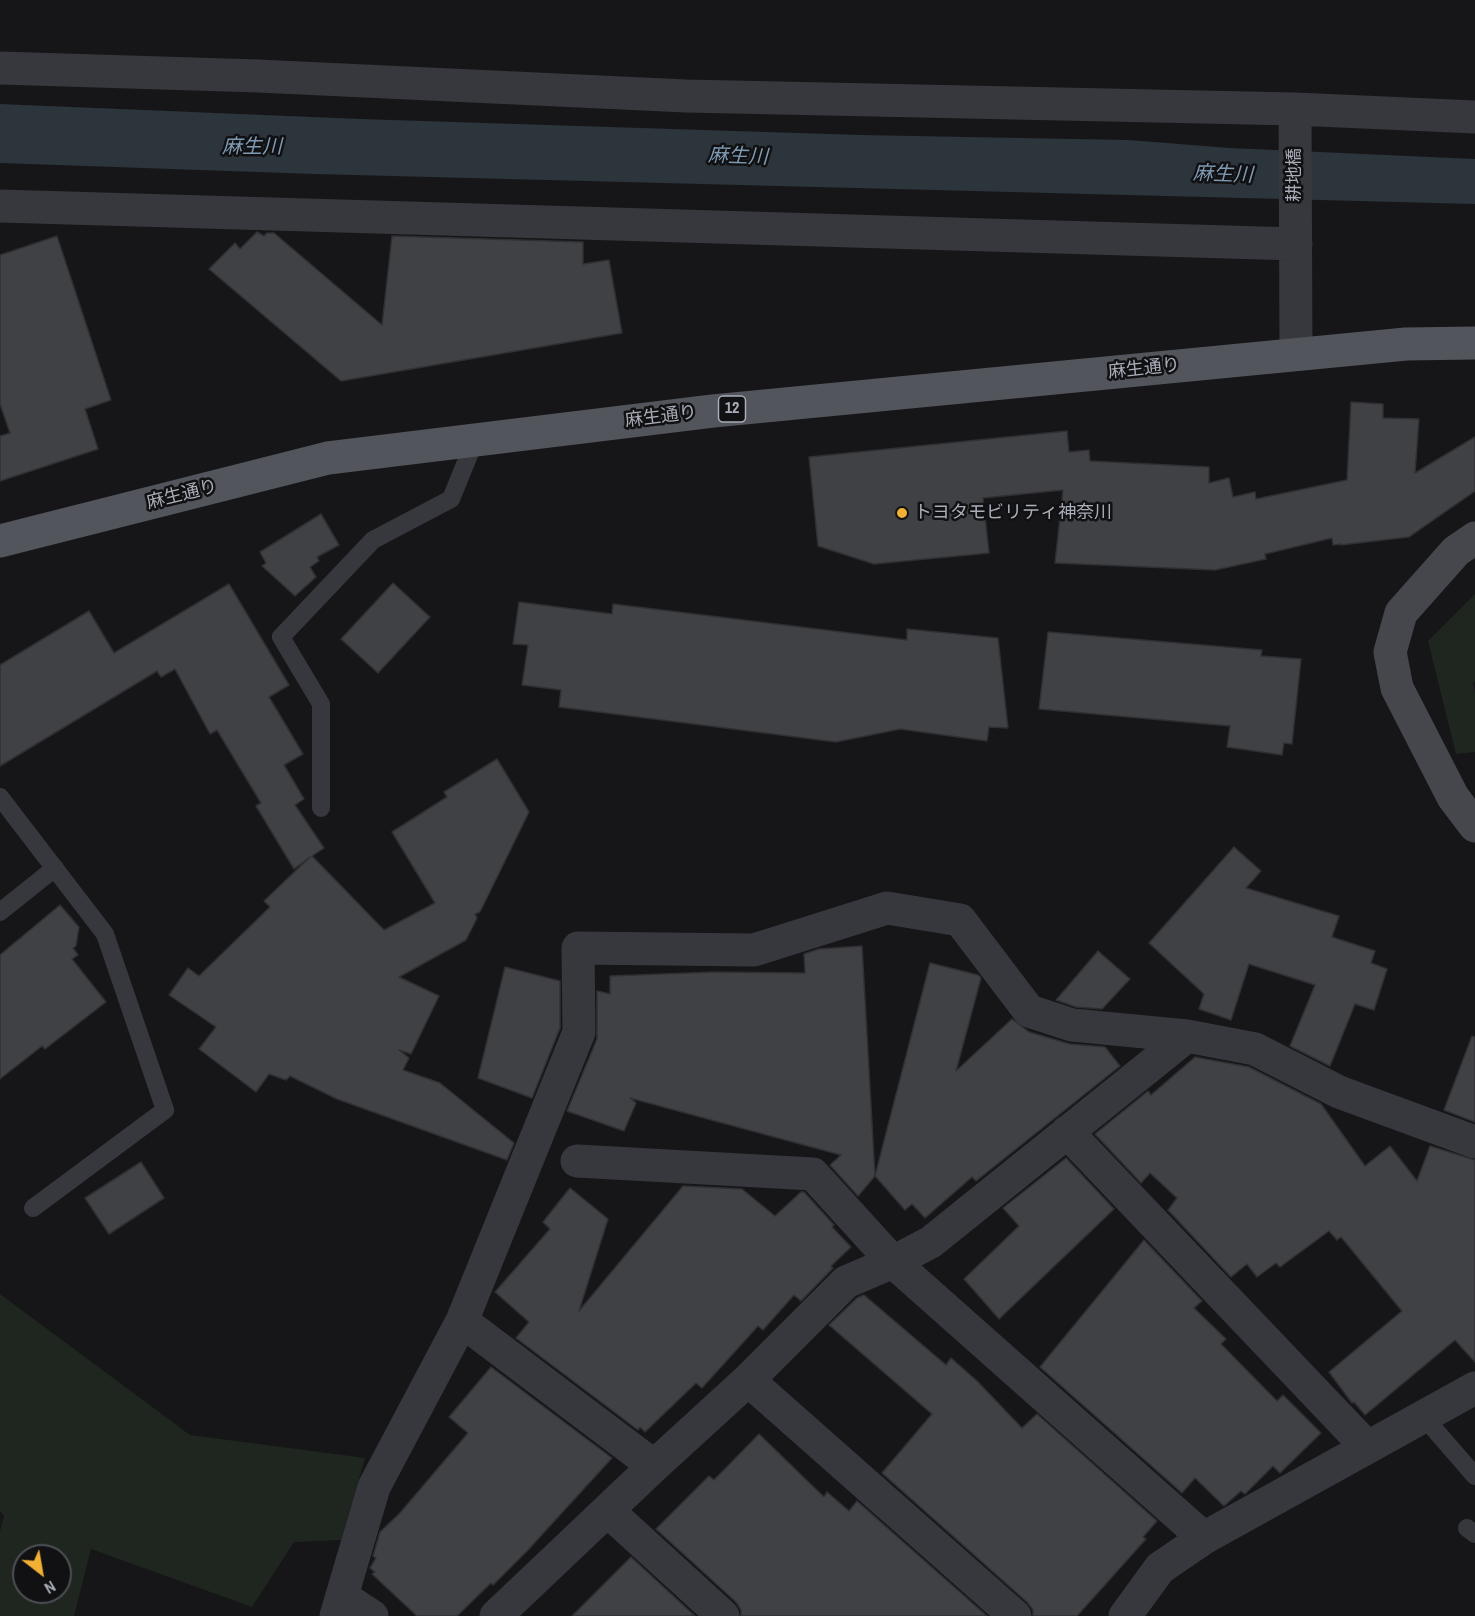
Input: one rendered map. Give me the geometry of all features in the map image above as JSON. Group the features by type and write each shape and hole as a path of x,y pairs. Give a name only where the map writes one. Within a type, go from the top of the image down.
{"main road":[{"name":"麻生通り","path":"0,541 328,458 713,411 1407,344 1475,343"}],"street":[{"path":"0,68 270,76 1295,123 1475,117"},
{"name":"耕地橋","path":"1295,123 1296,354"},
{"path":"0,206 1296,229"},
{"path":"1475,538 1456,551 1401,614 1390,652 1397,688 1453,797 1475,826"},
{"path":"372,1616 339,1606 374,1487 462,1321 579,1032 578,948 754,950 887,908 960,920 1029,1011 1072,1026 1187,1036 1255,1049 1339,1092 1475,1142"},
{"path":"496,1616 748,1380 846,1282 893,1262 931,1242 1187,1036"},
{"path":"1067,1132 1367,1447"},
{"path":"577,1161 813,1174 893,1262 1204,1538"},
{"path":"462,1321 654,1466"},
{"path":"748,1380 1015,1616"},
{"path":"1125,1616 1160,1568 1204,1538 1475,1388"},
{"path":"609,1511 723,1616"}],"lane":[{"path":"321,808 321,704 281,637 373,540 451,499 475,440"},
{"path":"0,797 105,934 165,1110 33,1208"},
{"path":"0,912 55,868"},
{"path":"1423,1416 1475,1476"}],"shaded area":[{"path":"1475,594 1475,681 1473,683 1475,752 1456,754 1428,641"},
{"path":"0,1294 190,1435 365,1458 341,1540 294,1542 252,1607 91,1549 74,1616 0,1616 0,1531 4,1516 0,1511"}],"water":[{"name":"麻生川","path":"0,104 360,119 860,135 1128,140 1230,148 1475,159 1475,204 315,174 0,163"}],"building":[{"path":"257,232 264,236 267,233 274,233 382,325 392,236 583,242 583,264 609,260 622,333 341,381 209,269 235,243 240,249"},
{"path":"57,236 111,400 85,409 98,449 0,481 0,436 10,433 0,404 0,255"},
{"path":"1351,402 1383,404 1383,418 1419,419 1415,473 1475,437 1475,491 1409,537 1341,545 1333,545 1332,538 1265,554 1266,559 1215,570 1055,563 1063,490 983,498 989,553 874,564 818,546 809,457 1067,431 1069,452 1089,450 1090,461 1209,467 1209,483 1229,478 1233,497 1255,492 1256,499 1347,480"},
{"path":"321,514 339,545 317,557 319,561 310,567 316,577 295,596 262,566 266,563 260,552"},
{"path":"393,583 430,617 378,673 341,639"},
{"path":"229,584 289,685 269,697 303,754 284,765 304,799 295,805 324,848 312,856 384,930 435,903 392,832 447,797 444,792 497,759 529,812 480,912 475,914 477,918 466,940 399,977 439,996 411,1054 399,1050 409,1058 403,1070 440,1083 514,1143 507,1160 337,1099 290,1076 286,1080 269,1074 256,1092 199,1049 216,1027 169,995 188,968 199,976 270,907 264,901 310,857 294,869 256,806 261,803 217,730 210,734 175,669 161,677 157,671 0,766 0,665 89,611 114,653"},
{"path":"519,602 612,614 613,604 907,640 907,629 998,638 1008,728 989,727 987,741 900,729 836,742 559,707 561,690 522,685 528,645 513,644"},
{"path":"1048,632 1262,650 1261,656 1301,659 1292,744 1284,743 1282,755 1227,747 1230,726 1039,709"},
{"path":"1234,847 1261,871 1246,888 1339,916 1332,937 1375,951 1371,963 1387,969 1374,1010 1355,1004 1330,1066 1290,1046 1315,985 1249,964 1231,1020 1199,1009 1204,994 1149,943"},
{"path":"60,905 79,927 76,946 73,948 78,955 72,959 106,1002 45,1049 42,1046 0,1079 0,955"},
{"path":"862,946 875,1176 858,1196 830,1165 841,1155 630,1098 636,1103 624,1131 567,1111 597,1039 597,991 610,994 610,976 714,972 805,973 804,954 819,949"},
{"path":"1098,951 1130,979 1102,1009 1076,1007 1056,1000"},
{"path":"930,963 978,975 981,978 956,1071 1012,1019 1029,1032 1070,1044 1105,1047 1120,1066 976,1181 972,1177 925,1218 912,1204 905,1210 875,1176"},
{"path":"505,967 560,981 560,1028 532,1098 478,1078"},
{"path":"1472,1036 1475,1037 1475,1122 1444,1110"},
{"path":"1195,1057 1249,1067 1321,1104 1365,1166 1390,1146 1417,1181 1430,1146 1475,1160 1475,1362 1455,1340 1365,1415 1354,1402 1352,1403 1329,1372 1402,1311 1341,1237 1337,1240 1329,1231 1280,1267 1276,1263 1257,1277 1247,1264 1231,1277 1168,1210 1177,1198 1150,1173 1141,1183 1095,1134 1148,1091 1151,1095"},
{"path":"1066,1158 1114,1209 999,1319 964,1279 1019,1226 1003,1208"},
{"path":"141,1162 164,1198 109,1234 85,1198"},
{"path":"683,1186 742,1189 775,1216 801,1192 804,1192 851,1247 801,1301 794,1295 763,1330 758,1326 702,1388 696,1383 645,1432 640,1427 638,1430 516,1338 529,1322 495,1292 550,1229 543,1222 570,1188 608,1219 579,1311"},
{"path":"1144,1240 1202,1301 1194,1308 1226,1339 1221,1344 1277,1401 1283,1395 1321,1433 1280,1473 1273,1466 1245,1494 1241,1491 1224,1506 1195,1478 1182,1493 1040,1367"},
{"path":"864,1295 946,1365 951,1358 977,1381 1022,1428 1037,1414 1157,1521 1143,1537 1146,1539 1077,1616 1033,1616 1033,1610 1027,1602 882,1473 932,1414 829,1325 857,1298"},
{"path":"491,1367 612,1458 528,1550 493,1585 491,1583 457,1616 417,1616 372,1574 375,1572 370,1568 376,1558 373,1556 380,1532 400,1513 468,1433 449,1417"},
{"path":"759,1434 824,1497 827,1492 849,1511 857,1501 987,1616 741,1616 741,1610 736,1602 656,1529 709,1476 714,1480"},
{"path":"631,1557 695,1616 572,1616"}],"place":[{"name":"トヨタモビリティ神奈川","path":"902,513"}]}
